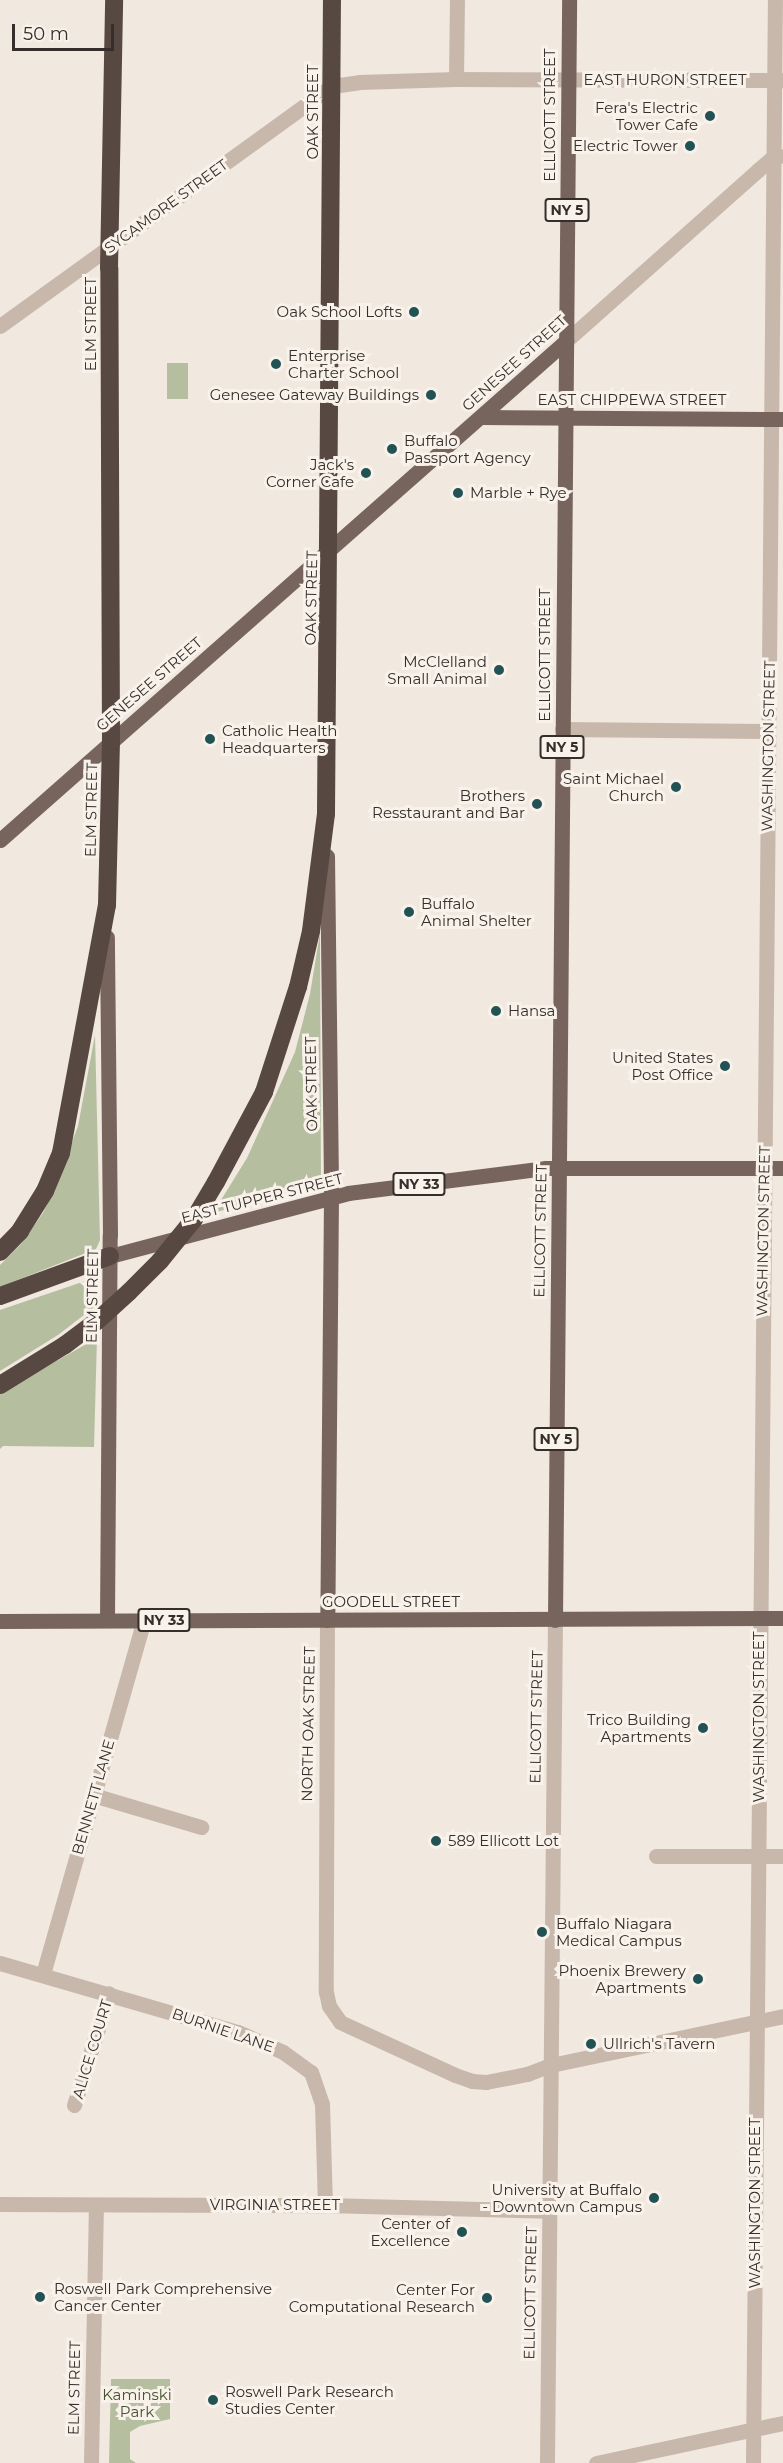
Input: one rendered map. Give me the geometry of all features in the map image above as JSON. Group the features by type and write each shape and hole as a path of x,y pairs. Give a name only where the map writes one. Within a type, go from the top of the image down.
{"highway":[{"name":"ELM STREET","path":"107,905 111,742 111,245 114,0"},
{"name":"OAK STREET","path":"326,814 330,549 332,0"},
{"path":"0,1385 65,1345 97,1321 129,1292 160,1261 194,1218 216,1182 264,1092 298,987 311,931 326,814"},
{"path":"0,1252 20,1231 45,1191 61,1153 107,905"},
{"name":"NY 33","path":"0,1296 110,1257"}],"main road":[{"name":"ELLICOTT STREET","path":"555,1620 569,0"},
{"name":"GENESEE STREET","path":"0,840 566,341"},
{"name":"EAST CHIPPEWA STREET","path":"481,417 777,418"},
{"name":"OAK STREET","path":"326,814 331,1197"},
{"name":"ELM STREET","path":"106,1620 110,1257 107,905"},
{"name":"EAST TUPPER STREET","path":"110,1257 331,1197 559,1168 783,1168"},
{"name":"NORTH OAK STREET","path":"327,1620 331,1197"},
{"name":"GOODELL STREET","path":"0,1621 783,1618"}],"street":[{"path":"456,79 457,0"},
{"name":"WASHINGTON STREET","path":"753,2463 768,731 777,418 779,80 775,0"},
{"name":"EAST HURON STREET","path":"332,86 359,82 456,79 779,80"},
{"name":"SYCAMORE STREET","path":"0,326 332,86"},
{"name":"GENESEE STREET","path":"566,341 778,156"},
{"path":"562,729 768,731"},
{"name":"BENNETT LANE","path":"42,1974 144,1620"},
{"name":"NORTH OAK STREET","path":"327,1620 325,1935 326,1992 329,2006 340,2022 472,2081 501,2081 551,2065"},
{"name":"ELLICOTT STREET","path":"547,2463 555,1620"},
{"path":"93,1795 201,1827"},
{"path":"656,1856 783,1856"},
{"name":"BURNIE LANE","path":"0,1963 110,1993 238,2032 283,2052 311,2072 322,2103 325,2205"},
{"name":"ALICE COURT","path":"74,2105 110,1993"},
{"path":"551,2065 783,2016"},
{"name":"VIRGINIA STREET","path":"0,2204 325,2205 549,2211"},
{"name":"ELM STREET","path":"92,2463 96,2205"},
{"path":"596,2463 783,2423"}],"green space":[{"path":"167,363 188,363 188,399 167,399"},
{"path":"320,933 321,1182 213,1213 247,1158 295,1052 310,994"},
{"path":"95,1035 100,1240 96,1249 0,1287 0,1265 21,1244 43,1213 56,1186 78,1126"},
{"path":"97,1277 97,1305 58,1335 0,1371 0,1310"},
{"path":"97,1338 94,1447 3,1446 0,1449 0,1393"},
{"name":"Kaminski Park","path":"111,2379 170,2379 170,2419 140,2426 130,2432 130,2459 136,2463 109,2463"}],"place":[{"name":"Fera's Electric Tower Cafe","path":"710,116"},
{"name":"Electric Tower","path":"690,146"},
{"name":"Oak School Lofts","path":"414,312"},
{"name":"Enterprise Charter School","path":"276,364"},
{"name":"Genesee Gateway Buildings","path":"431,395"},
{"name":"Buffalo Passport Agency","path":"392,449"},
{"name":"Jack's Corner Cafe","path":"366,473"},
{"name":"Marble + Rye","path":"458,493"},
{"name":"McClelland Small Animal","path":"499,670"},
{"name":"Catholic Health Headquarters","path":"210,739"},
{"name":"Saint Michael Church","path":"676,787"},
{"name":"Brothers Resstaurant and Bar","path":"537,804"},
{"name":"Buffalo Animal Shelter","path":"409,912"},
{"name":"Hansa","path":"496,1011"},
{"name":"United States Post Office","path":"725,1066"},
{"name":"Trico Building Apartments","path":"703,1728"},
{"name":"589 Ellicott Lot","path":"436,1841"},
{"name":"Buffalo Niagara Medical Campus","path":"542,1932"},
{"name":"Phoenix Brewery Apartments","path":"698,1979"},
{"name":"Ullrich's Tavern","path":"591,2044"},
{"name":"University at Buffalo - Downtown Campus","path":"654,2198"},
{"name":"Center of Excellence","path":"462,2232"},
{"name":"Roswell Park Comprehensive Cancer Center","path":"40,2297"},
{"name":"Center For Computational Research","path":"487,2298"},
{"name":"Roswell Park Research Studies Center","path":"213,2400"}]}
